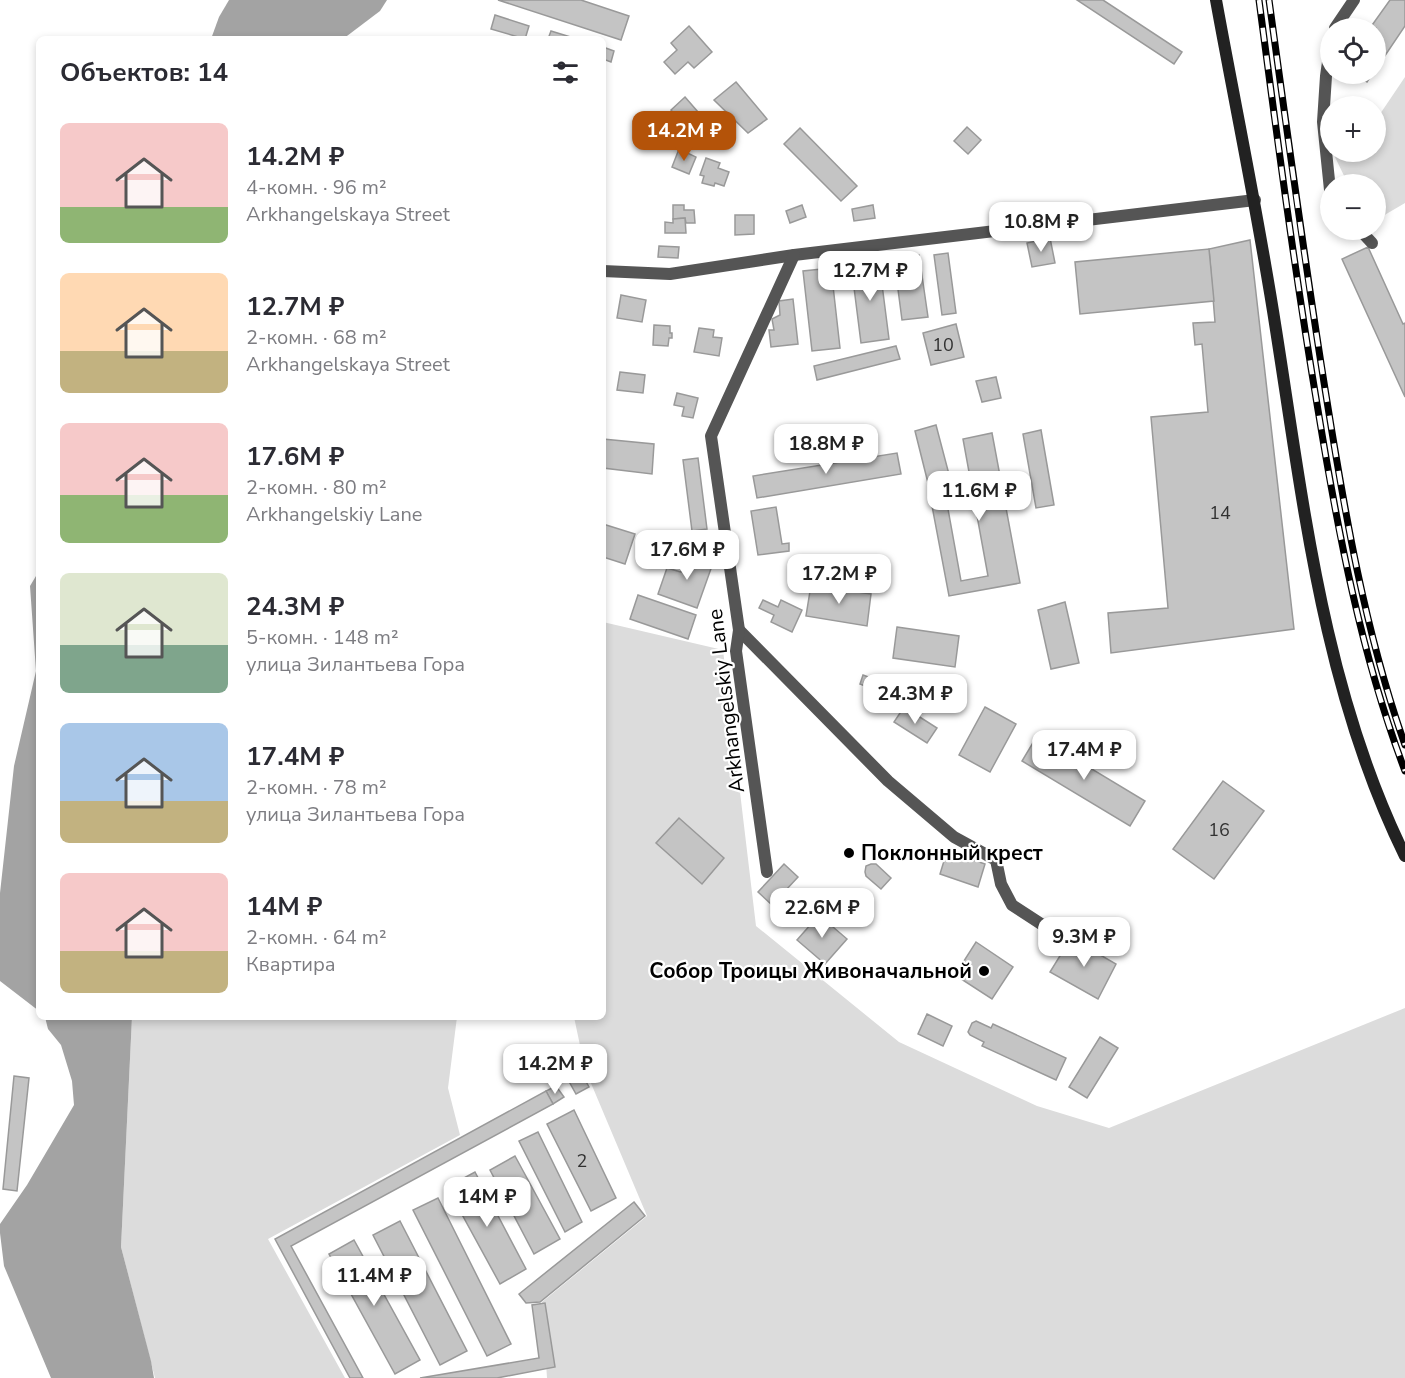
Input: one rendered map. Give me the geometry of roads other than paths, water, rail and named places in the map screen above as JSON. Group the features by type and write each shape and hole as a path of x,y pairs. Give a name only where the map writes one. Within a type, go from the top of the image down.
{"main road":[{"path":"1216,0 1255,200 1313,565 1329,639 1367,769 1405,856"}],"street":[{"path":"1342,18 1354,0"},
{"path":"1325,84 1323,122 1328,174"},
{"path":"606,271 670,274 794,255 1255,200"},
{"path":"1369,240 1372,243"},
{"name":"Arkhangelskiy Lane","path":"767,872 736,651 739,630 711,436 794,255"},
{"path":"739,630 888,781 954,837 996,860 1001,884 1012,905 1055,933"}],"railway":[{"path":"1259,0 1302,308 1334,502 1363,638 1389,727 1405,771"},
{"path":"1269,0 1311,297 1349,528 1378,659 1405,745"}],"place":[{"name":"Поклонный крест","path":"849,853"},
{"name":"Собор Троицы Живоначальной","path":"984,971"}]}
